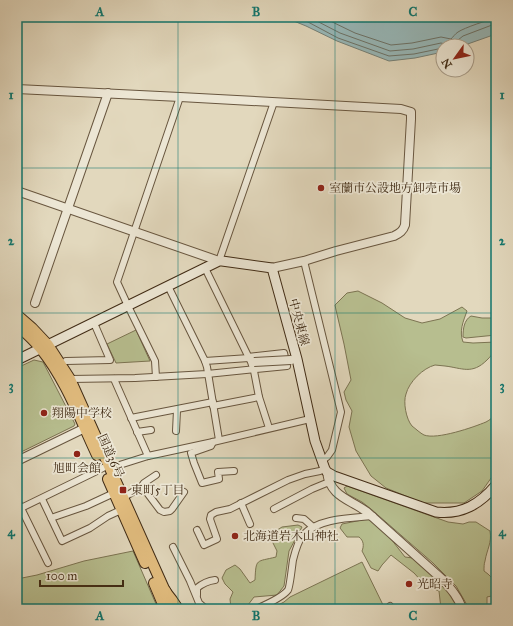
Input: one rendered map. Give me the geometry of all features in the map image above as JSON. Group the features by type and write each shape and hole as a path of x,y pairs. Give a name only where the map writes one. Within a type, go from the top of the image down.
{"highway":[{"name":"国道36号","path":"17,315 32,328 44,347 85,428 123,498 164,591 178,609"},
{"name":"国道36号","path":"17,324 44,347 70,379 106,468 121,510 165,609"},
{"path":"164,591 172,609"}],"main road":[{"path":"17,360 219,261 272,268"},
{"name":"中央東線","path":"272,268 315,441 325,468"},
{"path":"325,468 334,476 442,513 459,511 474,505 496,485"}],"street":[{"path":"17,89 402,109 411,112 406,219 404,230 400,234 394,236 304,261 272,268"},
{"path":"35,303 108,94"},
{"path":"156,377 155,361 117,282 180,97"},
{"path":"17,191 219,261 274,102"},
{"path":"304,261 341,412 332,450 327,457 325,468 330,482 339,495 360,506 373,516 452,589 462,609"},
{"path":"205,268 251,362 259,397 269,428"},
{"path":"168,286 207,367 213,404 216,441 211,446 191,453 194,463 202,483 219,479 218,472 234,471"},
{"path":"66,361 110,360 94,323"},
{"path":"70,379 114,379 208,374 251,362 284,353 287,366 251,362"},
{"path":"204,361 251,362 294,360"},
{"path":"114,379 148,456"},
{"path":"131,418 259,397"},
{"path":"176,431 177,410"},
{"path":"19,509 106,468 148,456 310,419"},
{"path":"17,461 85,428"},
{"path":"137,432 151,430"},
{"path":"197,530 204,545 217,539 210,519 211,515 242,503 288,480 301,475 320,471 325,468"},
{"path":"123,498 142,486 156,474"},
{"path":"274,509 312,489 330,482"},
{"path":"142,486 160,510 164,512 170,511 184,492"},
{"path":"51,518 86,506 114,493"},
{"path":"42,499 62,541 90,528 108,516 121,510"},
{"path":"17,500 19,509 48,563"},
{"path":"242,503 250,524"},
{"path":"256,609 282,595 289,588 298,543 308,530 325,522 344,518 373,516"},
{"path":"296,518 304,519 313,527"},
{"path":"173,547 199,603 206,609"},
{"path":"197,597 197,588 205,582 215,580"}],"green space":[{"path":"358,291 382,303 405,318 422,323 440,319 462,307 467,311 461,330 463,342 496,342 495,350 492,354 482,365 476,368 462,369 435,365 421,372 413,380 405,397 406,410 410,423 424,435 437,436 473,427 487,421 496,414 496,471 482,491 464,503 423,503 386,488 371,476 356,451 349,427 352,411 346,400 344,392 351,380 335,305 347,293"},
{"path":"471,316 496,318 496,335 463,337 465,322"},
{"path":"136,330 150,361 116,363 107,344"},
{"name":"翔陽中学校","path":"34,360 43,362 75,424 74,426 17,454 17,368"},
{"path":"347,486 448,522 463,524 476,522 490,531 490,543 484,563 484,571 496,582 496,595 487,597 487,609 467,605 456,586 433,563 371,509 347,494 344,488"},
{"path":"367,519 373,520 384,530 405,557 413,558 441,582 454,597 458,609 441,609 439,591 426,586 414,573 391,555 378,571 371,568 362,551 362,540 359,537 347,537 340,528 342,524"},
{"path":"298,525 302,527 289,551 284,586 277,595 254,597 245,609 231,609 230,599 233,592 225,584 222,578 226,570 235,565 240,569 250,583 255,580 258,562 276,557 277,551 271,539 271,534 282,527"},
{"path":"133,551 156,604 150,609 17,609 17,579 37,575 84,561"},
{"path":"362,562 385,609 270,609 284,602 290,597"}],"water":[{"path":"284,17 496,17 496,34 475,41 475,38 435,38 435,54 389,61 337,41"}],"place":[{"name":"室蘭市公設地方卸売市場","path":"321,188"},
{"name":"翔陽中学校","path":"44,413"},
{"name":"旭町会館","path":"77,454"},
{"name":"東町5丁目","path":"123,490"},
{"name":"北海道岩木山神社","path":"235,536"},
{"name":"光昭寺","path":"409,584"}]}
